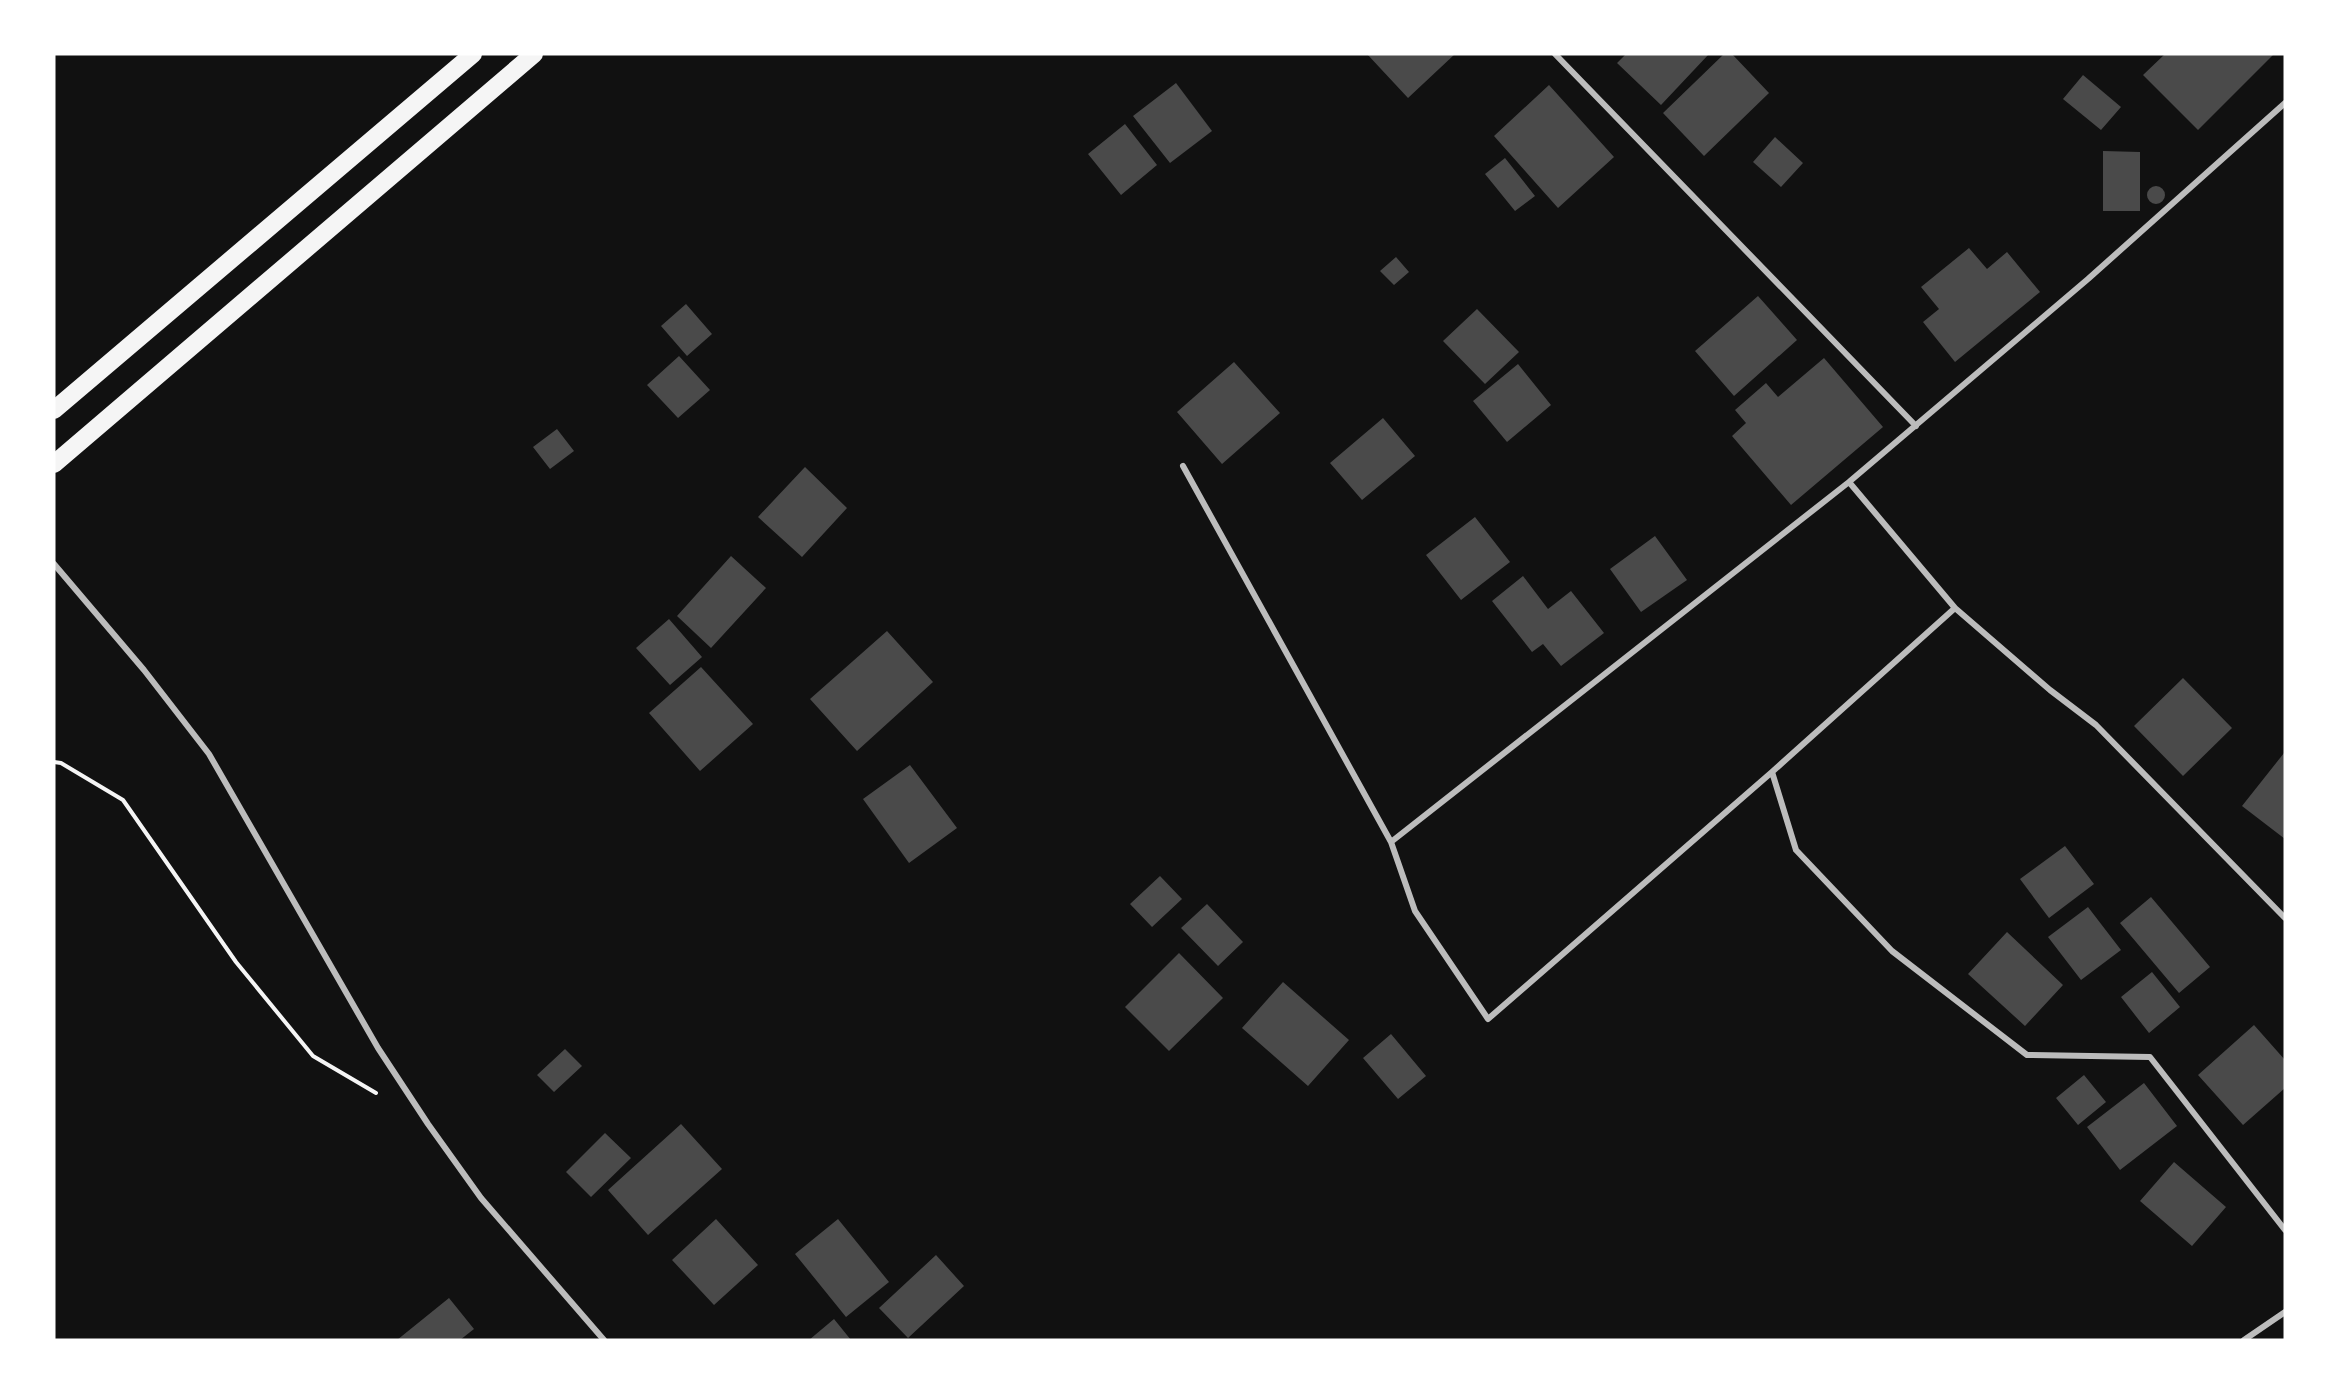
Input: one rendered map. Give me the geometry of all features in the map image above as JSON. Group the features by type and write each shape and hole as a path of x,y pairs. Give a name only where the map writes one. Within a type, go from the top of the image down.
{"highway":[{"path":"54,410 472,54"},
{"path":"54,464 534,54"}],"street":[{"path":"1555,54 1916,426"},
{"path":"1391,842 1850,482 2088,279 2285,103"},
{"path":"1183,466 1391,842 1415,911 1488,1019 1772,772 1955,608"},
{"path":"1850,482 1955,608 2050,690 2096,724 2285,918"},
{"path":"54,564 144,670 209,754 378,1048 428,1124 481,1198 604,1340"},
{"path":"1772,772 1796,849 1892,951 2027,1055 2150,1058 2285,1230"},
{"path":"2244,1340 2285,1312"}],"path":[{"path":"54,762 61,763 123,800 236,962 313,1056 380,1095"}],"building":[{"path":"1367,54 1455,54 1408,98"},
{"path":"1626,54 1709,54 1661,105 1617,63"},
{"path":"1724,54 1732,54 1769,93 1704,156 1663,113"},
{"path":"2165,54 2274,54 2198,130 2143,75"},
{"path":"2083,75 2121,107 2101,130 2063,99"},
{"path":"1176,83 1212,131 1170,163 1133,116"},
{"path":"1549,85 1614,157 1558,208 1494,136"},
{"path":"1125,124 1157,165 1121,195 1088,154"},
{"path":"1775,137 1803,163 1781,187 1753,162"},
{"path":"2103,151 2140,152 2140,211 2103,211"},
{"path":"1505,158 1535,196 1515,211 1485,174"},
{"path":"2152,186 2160,186 2165,191 2163,202 2152,204 2147,199 2147,191"},
{"path":"1969,248 1987,269 2007,252 2040,292 1955,362 1923,322 1939,309 1921,287"},
{"path":"1396,257 1409,272 1394,285 1380,271"},
{"path":"1758,296 1797,340 1734,396 1695,351"},
{"path":"686,304 712,334 687,356 661,326"},
{"path":"1477,309 1519,352 1485,384 1443,341"},
{"path":"679,356 710,390 678,418 647,385"},
{"path":"1824,358 1883,427 1791,505 1732,436 1746,423 1735,410 1766,383 1778,397"},
{"path":"1234,362 1280,413 1222,464 1177,412"},
{"path":"1518,364 1551,405 1507,442 1473,401"},
{"path":"1383,418 1415,456 1362,500 1330,463"},
{"path":"557,429 574,451 550,469 533,447"},
{"path":"805,467 847,508 802,557 758,517"},
{"path":"1475,517 1510,562 1461,600 1426,555"},
{"path":"1655,536 1687,580 1641,612 1610,569"},
{"path":"731,556 766,588 711,648 677,616"},
{"path":"1523,576 1548,609 1571,591 1604,633 1561,666 1543,644 1532,652 1492,601"},
{"path":"669,619 702,657 670,685 636,648"},
{"path":"887,631 933,682 857,751 810,699"},
{"path":"701,667 753,724 700,771 649,713"},
{"path":"2183,678 2232,728 2183,776 2134,726"},
{"path":"2285,754 2285,839 2242,806"},
{"path":"910,765 957,828 909,863 863,799"},
{"path":"2065,846 2094,884 2049,918 2020,879"},
{"path":"1160,876 1182,899 1152,927 1130,904"},
{"path":"2151,897 2210,967 2179,993 2120,923"},
{"path":"1207,904 1243,942 1218,966 1181,928"},
{"path":"2088,907 2121,950 2081,980 2048,937"},
{"path":"2007,932 2063,985 2025,1026 1968,974"},
{"path":"1179,953 1223,998 1169,1051 1125,1007"},
{"path":"2152,972 2180,1007 2149,1033 2121,997"},
{"path":"1283,982 1349,1040 1308,1086 1242,1028"},
{"path":"2254,1025 2285,1060 2285,1088 2243,1125 2198,1075"},
{"path":"1391,1034 1426,1076 1398,1099 1363,1058"},
{"path":"565,1049 582,1066 554,1092 537,1075"},
{"path":"2084,1075 2106,1102 2078,1125 2056,1098"},
{"path":"2144,1083 2177,1126 2120,1170 2087,1127"},
{"path":"681,1124 722,1169 648,1235 608,1190"},
{"path":"605,1133 631,1158 591,1197 566,1172"},
{"path":"2174,1162 2226,1207 2192,1246 2140,1201"},
{"path":"716,1219 758,1265 714,1305 672,1260"},
{"path":"838,1219 889,1282 846,1317 795,1254"},
{"path":"936,1255 964,1286 908,1338 879,1308"},
{"path":"449,1298 474,1329 460,1340 397,1340"},
{"path":"834,1319 851,1340 809,1340"}]}
